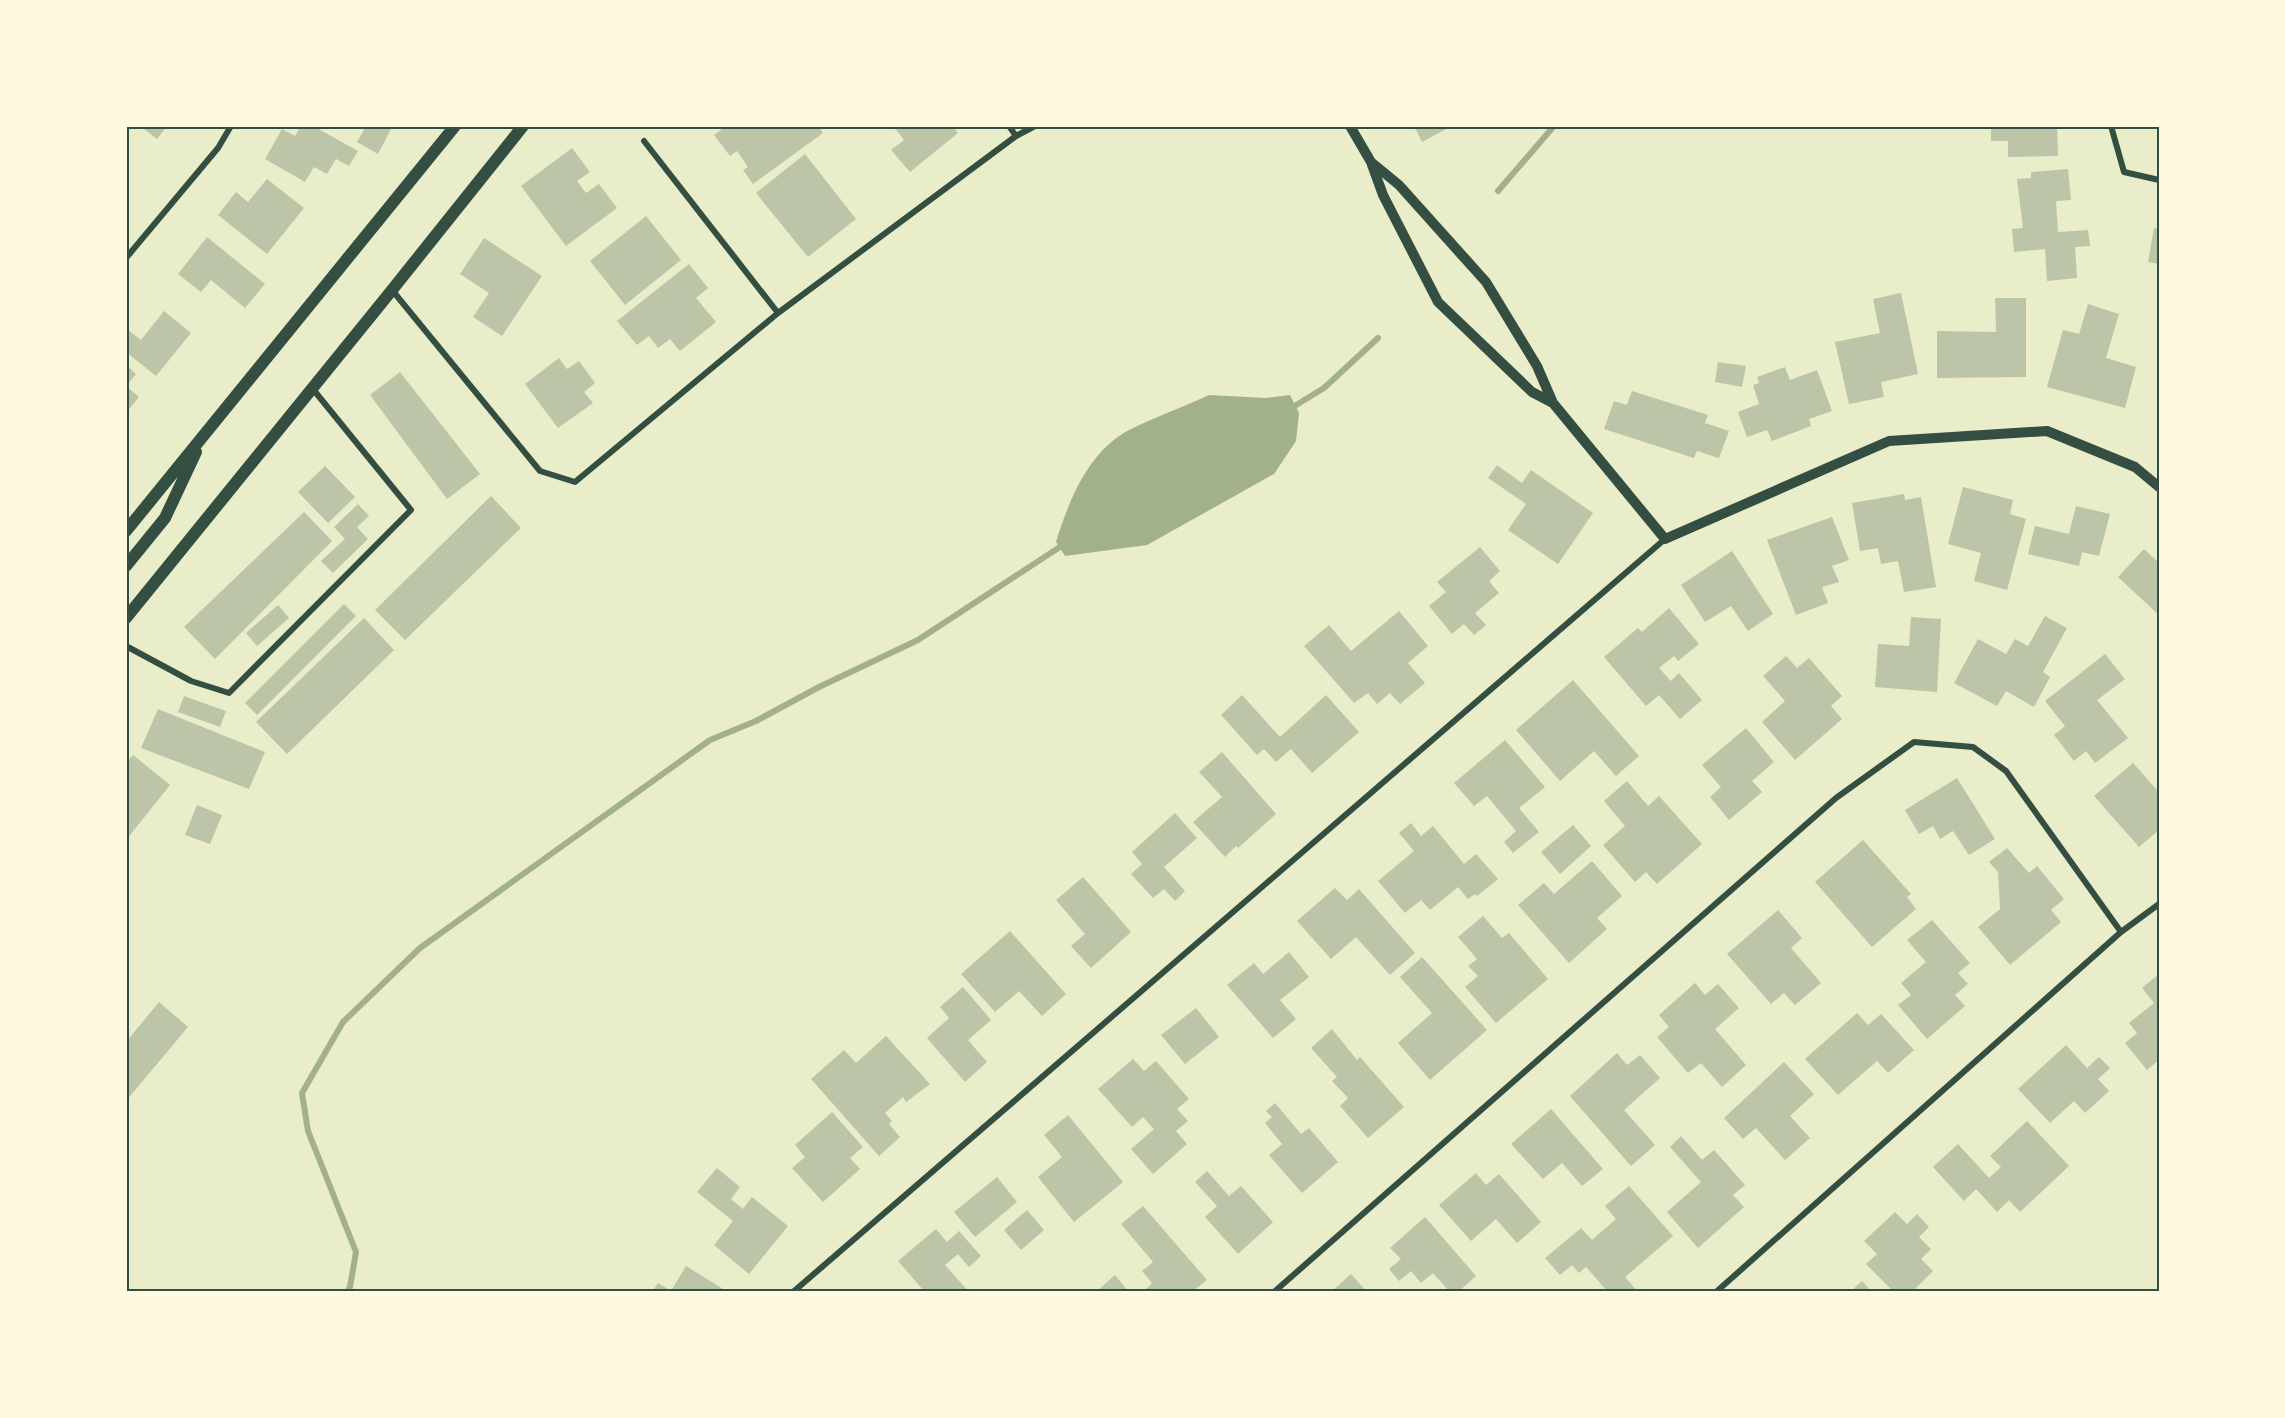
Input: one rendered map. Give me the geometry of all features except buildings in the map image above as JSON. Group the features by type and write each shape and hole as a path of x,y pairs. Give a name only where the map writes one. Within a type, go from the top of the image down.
{"main road":[{"path":"126,531 455,126"},
{"path":"126,618 392,290 521,126"},
{"path":"126,566 165,518 204,435"}],"street":[{"path":"126,258 218,148 231,126"},
{"path":"1009,126 1016,136"},
{"path":"392,290 540,471 574,482 778,313 1016,136 1035,126"},
{"path":"1350,126 1371,162 1383,195 1438,302 1532,392 1553,403"},
{"path":"2111,126 2124,172 2159,180"},
{"path":"644,141 778,313"},
{"path":"1371,162 1399,185 1486,282 1537,366 1553,403 1665,539"},
{"path":"126,646 191,681 229,693 411,510 312,388"},
{"path":"793,1292 1665,539 1889,441 2047,431 2134,467 2159,487"},
{"path":"1274,1292 1836,798 1914,742 1973,747 2006,771 2121,932"},
{"path":"1716,1292 2121,932 2159,904"}],"shaded area":[{"path":"1209,395 1266,398 1290,395 1299,413 1296,441 1274,474 1147,545 1065,556 1056,542 1061,526 1082,478 1102,451 1129,430"}],"waterway":[{"path":"1498,191 1554,126"},
{"path":"1288,410 1324,388 1378,338"},
{"path":"347,1292 350,1287 356,1252 308,1131 302,1093 343,1022 420,948 710,740 756,721 819,687 918,640 1066,543"}]}
